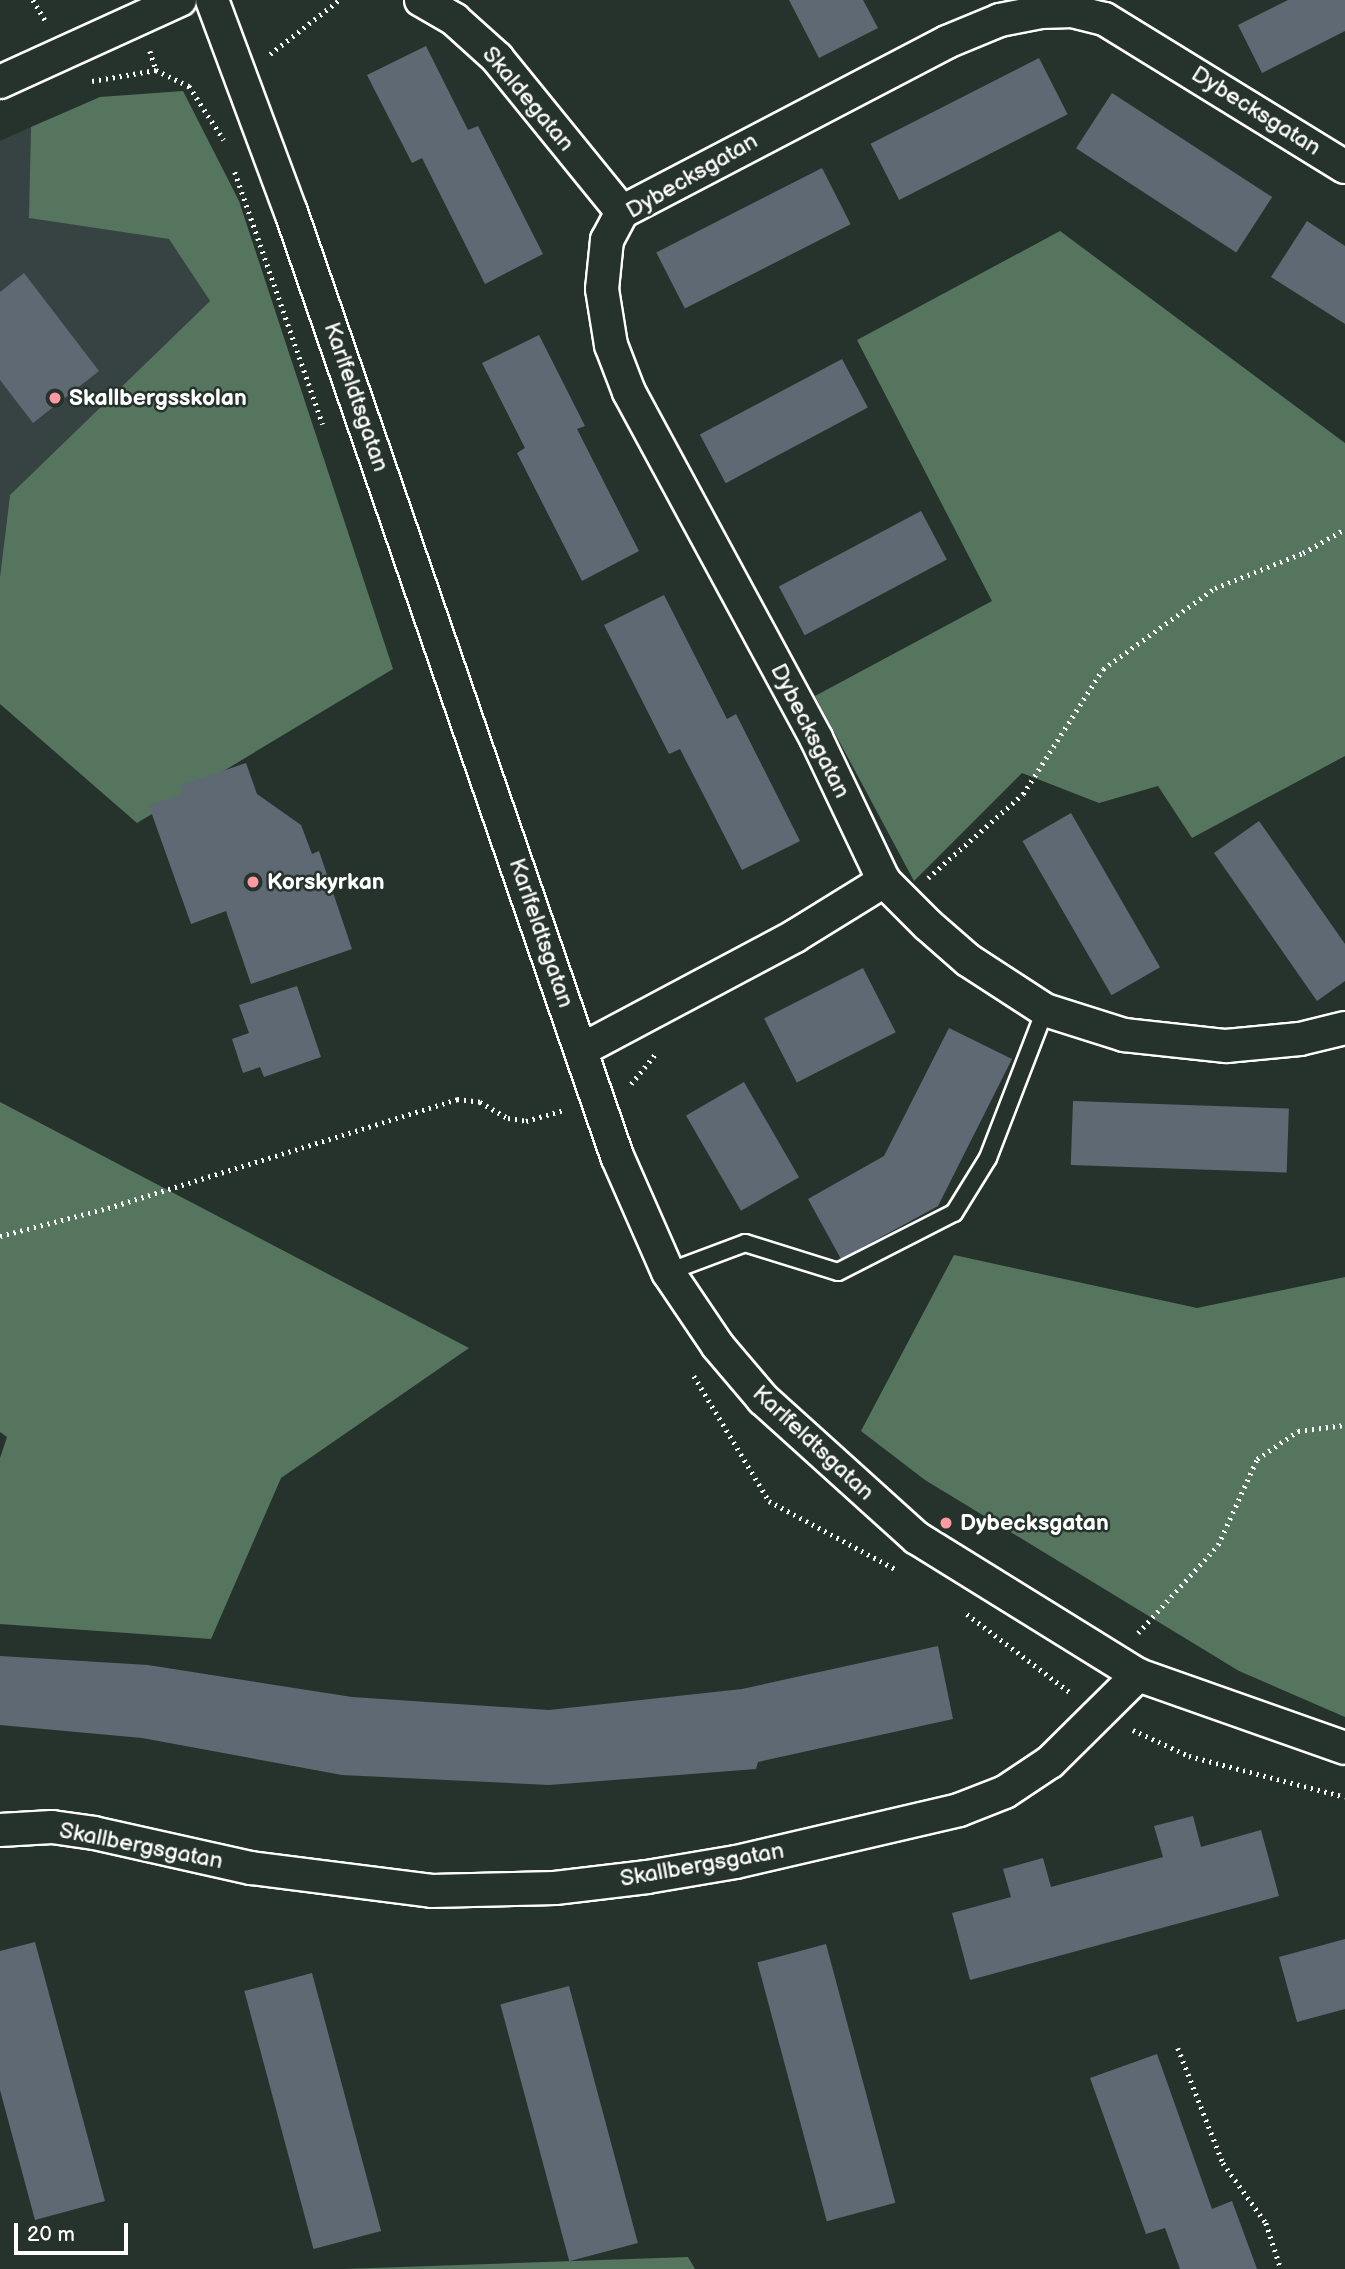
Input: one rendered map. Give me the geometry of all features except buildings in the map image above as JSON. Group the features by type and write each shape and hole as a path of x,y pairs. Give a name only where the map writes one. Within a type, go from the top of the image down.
{"street":[{"path":"0,82 180,0"},
{"name":"Karlfeldtsgatan","path":"212,0 291,212 617,1156 668,1272 718,1346 763,1399 917,1538 1138,1675"},
{"name":"Skaldegatan","path":"421,0 455,20 497,58 622,212"},
{"name":"Dybecksgatan","path":"1345,167 1104,19 1073,11 1041,12 1000,20 947,42 622,212 607,240 602,289 611,345 629,392 816,738 884,881 968,960 1045,1010 1124,1035 1226,1046 1300,1039 1345,1028"},
{"path":"581,1049 795,936 884,881"},
{"path":"1138,1675 1345,1748"},
{"name":"Skallbergsgatan","path":"0,1830 63,1829 251,1868 432,1891 555,1888 648,1877 736,1862 959,1810 1005,1792 1050,1762 1138,1675"}],"lane":[{"path":"668,1272 745,1243 838,1272 954,1213 988,1158 1045,1010"}],"path":[{"path":"271,55 339,0"},
{"path":"156,70 189,86 228,152"},
{"path":"233,165 324,427"},
{"path":"919,886 1023,794 1104,669 1215,588 1303,553 1345,529"},
{"path":"0,1236 108,1208 424,1107 457,1099 480,1101 508,1118 526,1121 564,1110 560,1098"},
{"path":"1138,1675 1134,1637 1218,1545 1257,1459 1298,1431 1345,1425"},
{"path":"755,1478 769,1501 909,1577"},
{"path":"966,1612 1049,1679"},
{"path":"1131,1729 1189,1756 1345,1797"},
{"path":"1178,2048 1223,2163 1266,2223 1281,2269"}],"shaded area":[{"name":"Skallbergsskolan","path":"31,127 30,218 170,239 210,301 10,495 0,577 0,141"}],"green space":[{"path":"183,91 239,201 393,669 137,823 0,704 0,577 10,495 210,301 169,239 29,218 31,127 100,97"},
{"path":"1060,231 1345,443 1345,756 1192,838 1158,786 1099,803 1022,773 914,881 815,696 992,601 857,340"},
{"path":"0,1102 469,1348 281,1478 211,1639 0,1624 0,1458 7,1437 0,1432"},
{"path":"954,1255 1197,1308 1345,1277 1345,1717 1239,1671 925,1480 861,1431"},
{"path":"688,2257 695,2269 343,2269"}],"place":[{"name":"Skallbergsskolan","path":"55,398"},
{"name":"Korskyrkan","path":"253,882"},
{"name":"Dybecksgatan","path":"946,1523"}]}
